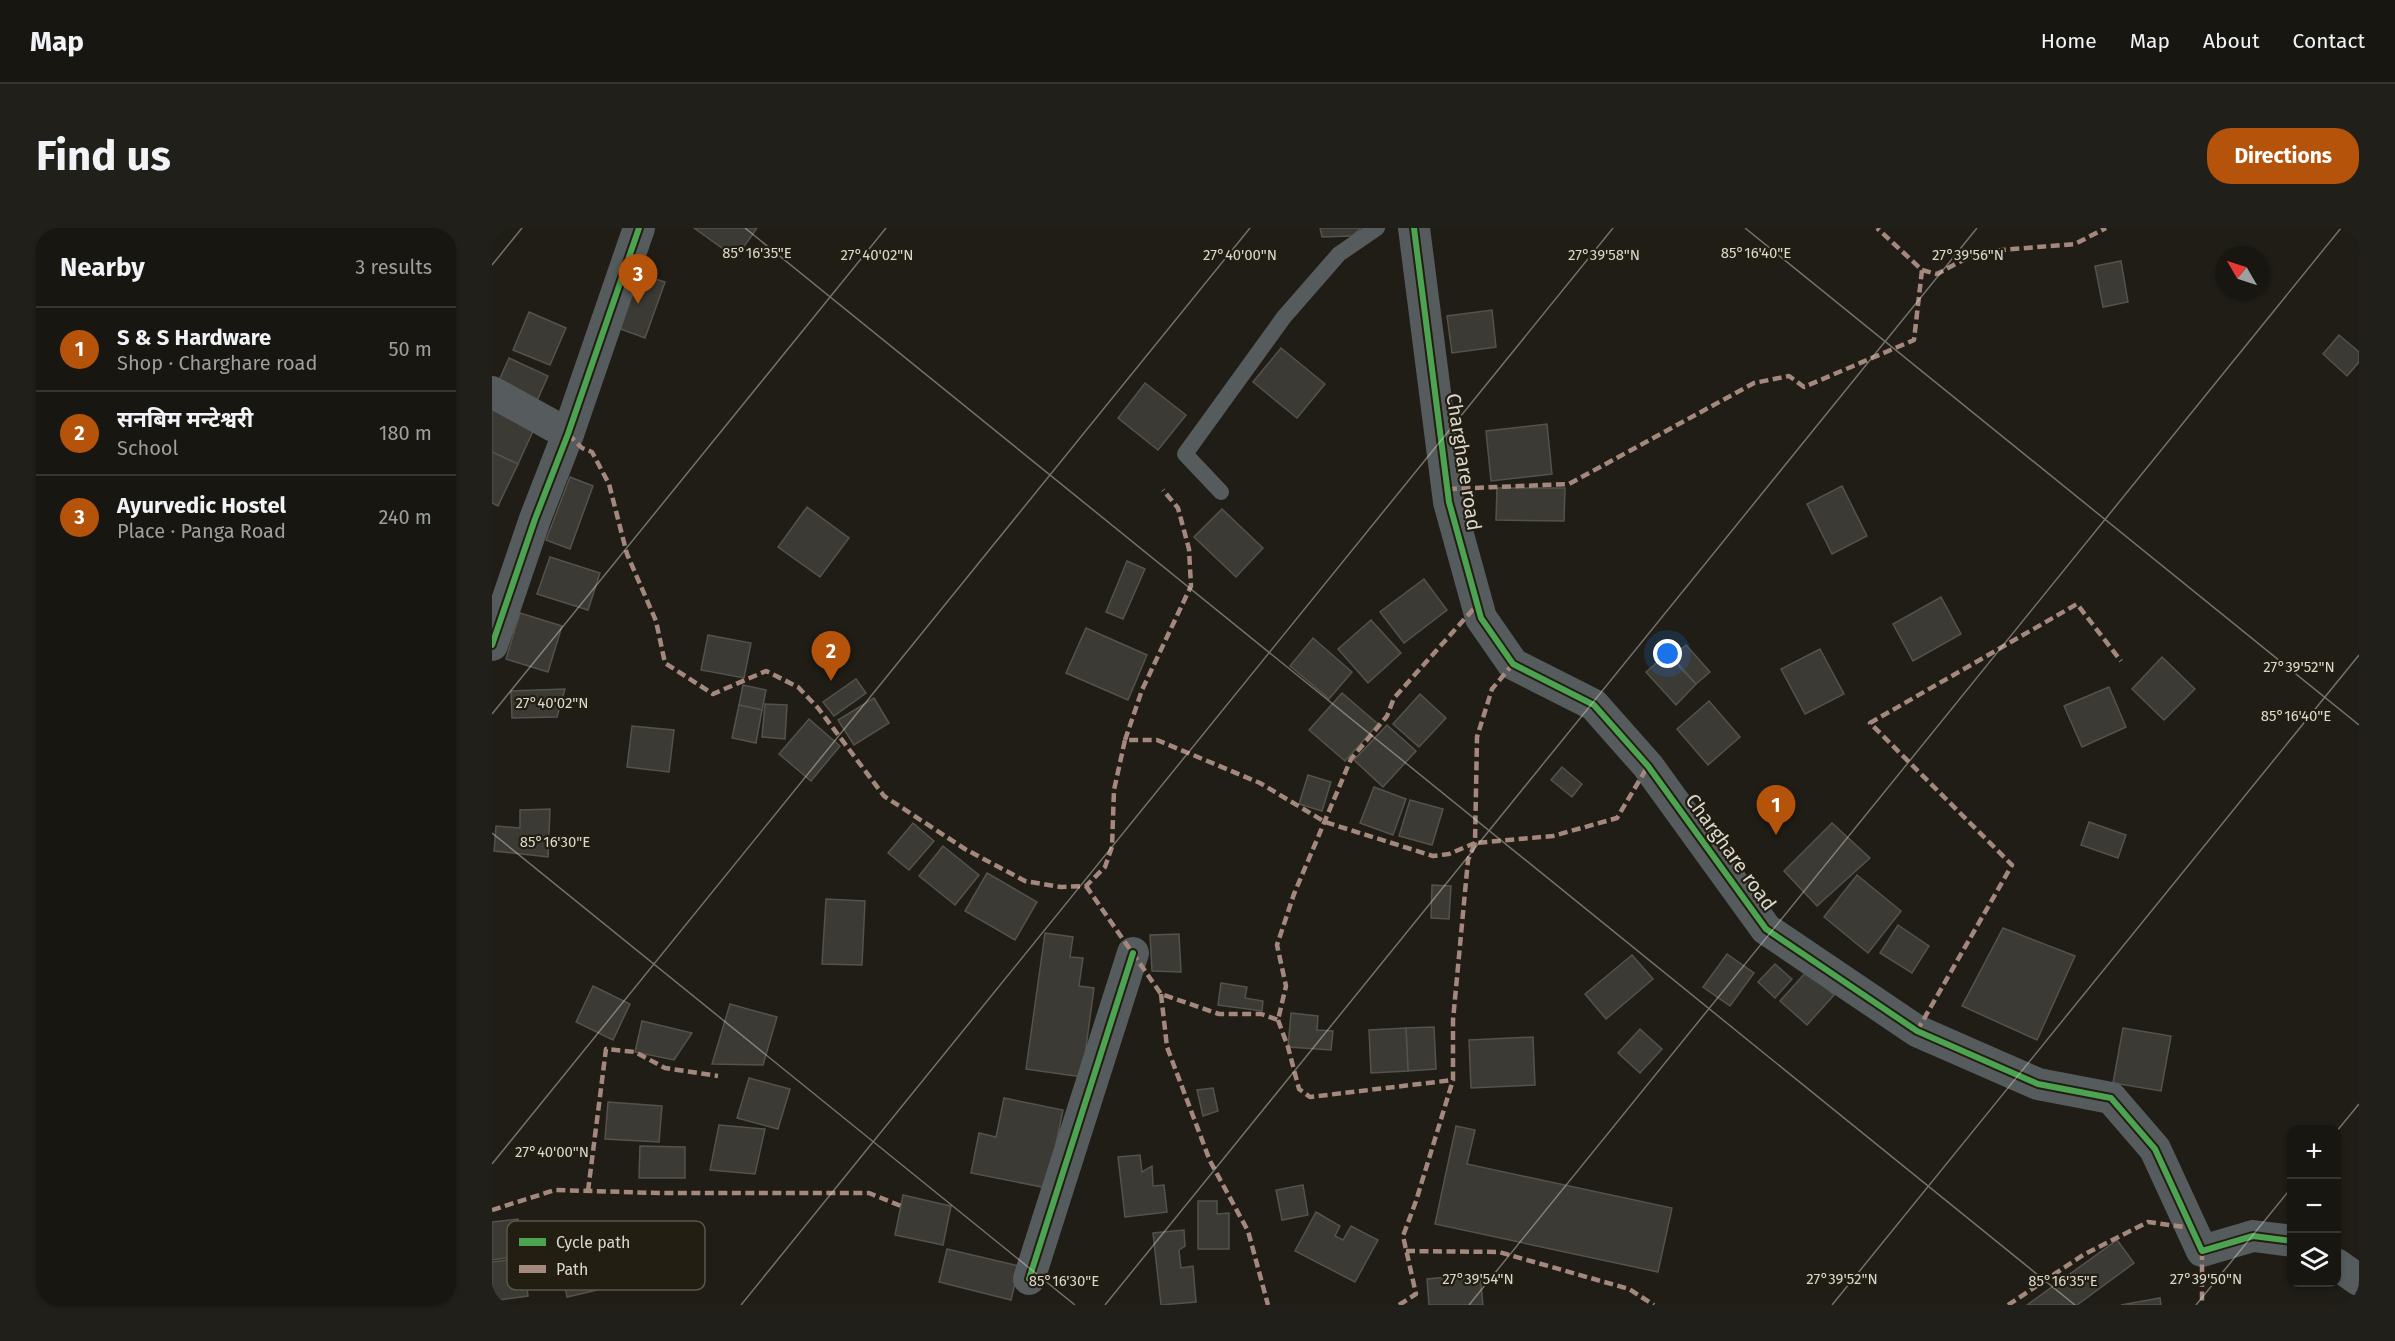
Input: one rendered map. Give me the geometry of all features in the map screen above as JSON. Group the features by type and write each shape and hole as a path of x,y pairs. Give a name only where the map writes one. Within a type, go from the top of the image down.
{"street":[{"path":"492,645 639,228"},
{"name":"Charghare road","path":"1414,228 1449,502 1480,618 1513,664 1594,705 1648,766 1766,928 1917,1031 2038,1084 2111,1098 2155,1149 2202,1251 2253,1236 2287,1240"},
{"path":"492,392 568,434"},
{"path":"1029,1279 1133,953"},
{"path":"2341,1267 2359,1280"}],"lane":[{"path":"1221,492 1185,454 1284,317 1339,254 1377,228"}],"building":[{"path":"694,228 757,228 736,258"},
{"path":"1320,228 1361,228 1352,236 1322,237"},
{"path":"2121,261 2128,302 2103,307 2095,266"},
{"path":"633,272 665,282 645,338 610,325"},
{"path":"1492,310 1496,347 1452,353 1447,316"},
{"path":"529,312 566,328 550,365 513,350"},
{"path":"2339,335 2359,352 2359,362 2347,376 2323,354"},
{"path":"1281,348 1325,384 1297,418 1253,382"},
{"path":"509,358 548,376 536,403 497,385"},
{"path":"1145,383 1186,415 1158,450 1118,418"},
{"path":"492,399 538,420 518,464 492,452"},
{"path":"1547,424 1552,474 1491,481 1486,431"},
{"path":"492,452 518,464 498,506 492,503"},
{"path":"570,477 593,486 570,549 546,540"},
{"path":"1842,486 1867,536 1832,554 1807,504"},
{"path":"1497,488 1565,488 1564,521 1496,520"},
{"path":"807,507 849,538 820,577 778,547"},
{"path":"1222,509 1263,548 1236,577 1194,537"},
{"path":"550,557 600,573 588,610 537,594"},
{"path":"1127,561 1145,569 1123,619 1106,612"},
{"path":"1424,579 1447,610 1404,643 1380,612"},
{"path":"1941,597 1961,634 1913,661 1893,624"},
{"path":"520,613 562,626 548,672 506,659"},
{"path":"1371,620 1401,653 1368,683 1338,649"},
{"path":"1086,628 1147,655 1128,700 1066,673"},
{"path":"708,635 751,643 744,678 701,670"},
{"path":"1313,638 1352,672 1329,699 1290,666"},
{"path":"1686,645 1710,672 1696,684 1672,657"},
{"path":"1820,649 1844,694 1805,714 1781,669"},
{"path":"1667,654 1696,684 1676,705 1646,672"},
{"path":"2162,657 2195,689 2164,720 2132,689"},
{"path":"856,679 866,693 834,716 823,702"},
{"path":"743,685 766,690 762,710 739,705"},
{"path":"2109,687 2126,727 2082,747 2064,706"},
{"path":"565,689 557,717 512,718 511,691"},
{"path":"1342,693 1378,724 1345,761 1309,730"},
{"path":"1420,694 1446,718 1419,747 1393,724"},
{"path":"874,698 889,723 854,745 838,720"},
{"path":"1709,701 1740,737 1708,765 1677,729"},
{"path":"765,704 787,705 785,739 762,737"},
{"path":"739,705 762,710 756,743 732,738"},
{"path":"809,719 840,746 811,781 779,754"},
{"path":"1387,725 1416,751 1383,787 1354,760"},
{"path":"632,726 674,730 669,772 627,767"},
{"path":"1562,767 1582,784 1572,797 1551,780"},
{"path":"1308,775 1331,782 1322,811 1299,804"},
{"path":"1374,787 1406,799 1393,835 1360,823"},
{"path":"1410,800 1443,809 1432,845 1399,836"},
{"path":"550,809 548,857 494,851 496,826 520,828 520,810"},
{"path":"2089,822 2126,835 2118,858 2081,845"},
{"path":"913,823 934,841 909,870 888,853"},
{"path":"1832,823 1870,858 1817,906 1784,871"},
{"path":"943,846 979,875 955,905 919,876"},
{"path":"987,873 1037,902 1015,940 965,911"},
{"path":"1857,875 1901,911 1868,953 1824,917"},
{"path":"1432,885 1451,886 1449,919 1431,918"},
{"path":"826,899 865,901 862,965 822,964"},
{"path":"1898,925 1929,946 1912,973 1880,953"},
{"path":"2003,928 2075,956 2037,1040 1962,1006"},
{"path":"1045,933 1073,937 1070,957 1083,958 1079,986 1094,988 1082,1077 1026,1069"},
{"path":"1179,934 1181,972 1152,971 1150,935"},
{"path":"1727,954 1754,973 1730,1006 1703,987"},
{"path":"1632,955 1653,979 1606,1019 1585,994"},
{"path":"1775,964 1792,979 1775,998 1758,982"},
{"path":"1807,971 1834,995 1807,1025 1780,1001"},
{"path":"1221,983 1247,987 1245,998 1263,1001 1262,1011 1218,1005"},
{"path":"593,986 630,1004 613,1040 576,1022"},
{"path":"730,1004 777,1017 763,1065 712,1064"},
{"path":"1291,1013 1318,1016 1317,1030 1333,1031 1331,1050 1288,1047"},
{"path":"642,1021 692,1033 674,1060 635,1052"},
{"path":"1434,1027 1436,1069 1408,1071 1406,1028"},
{"path":"1406,1028 1408,1071 1371,1073 1369,1030"},
{"path":"2123,1028 2171,1036 2161,1091 2113,1083"},
{"path":"1640,1029 1662,1049 1640,1073 1618,1053"},
{"path":"1533,1037 1535,1085 1471,1088 1469,1040"},
{"path":"749,1078 790,1089 778,1129 737,1118"},
{"path":"1213,1088 1218,1111 1203,1116 1197,1090"},
{"path":"1004,1098 1063,1110 1047,1188 971,1173 979,1133 996,1137"},
{"path":"608,1102 662,1106 659,1142 605,1139"},
{"path":"719,1125 765,1129 755,1174 710,1170"},
{"path":"1456,1126 1475,1130 1467,1164 1672,1208 1658,1272 1435,1224"},
{"path":"640,1146 685,1147 685,1178 639,1178"},
{"path":"1140,1155 1142,1172 1152,1166 1153,1186 1164,1185 1167,1212 1125,1217 1118,1157"},
{"path":"1303,1185 1308,1215 1282,1220 1276,1190"},
{"path":"903,1195 951,1206 943,1245 895,1235"},
{"path":"1198,1201 1217,1201 1217,1214 1229,1213 1229,1249 1198,1249"},
{"path":"1316,1212 1340,1226 1335,1236 1343,1240 1351,1226 1378,1240 1355,1282 1295,1251"},
{"path":"518,1219 518,1221 507,1221 507,1258 492,1260 492,1222"},
{"path":"1184,1230 1185,1246 1179,1250 1181,1268 1193,1266 1196,1302 1161,1305 1153,1233"},
{"path":"2117,1240 2134,1263 2077,1305 2027,1305"},
{"path":"947,1249 1019,1266 1011,1300 939,1282"},
{"path":"507,1260 507,1290 527,1290 528,1296 492,1301 492,1262"},
{"path":"1480,1274 1483,1305 1429,1305 1427,1279"},
{"path":"566,1290 597,1290 567,1297"},
{"path":"2160,1298 2161,1305 2121,1305"}],"marked path":[{"path":"1448,489 1569,484 1754,383 1789,376 1804,387 1914,340 1922,270 1877,228"},
{"path":"1922,270 1937,274 1978,252 2075,244 2106,228"},
{"path":"568,434 582,448 592,452 609,484 627,554 656,621 665,663 713,694 766,671 798,687 818,708 884,796 965,849 1025,881 1061,887 1086,886 1105,867 1112,847 1114,790 1125,740 1157,740 1260,783 1325,822 1433,856 1449,854 1475,843 1477,737 1492,689 1513,664"},
{"path":"1125,740 1142,690 1191,586 1189,549 1178,508 1163,490"},
{"path":"1917,1031 2012,865 1870,723 2077,604 2121,661"},
{"path":"1086,886 1161,994 1219,1014 1261,1014 1278,1020 1286,986 1277,945 1294,894 1351,759 1387,716 1394,698 1477,605"},
{"path":"1399,1305 1416,1294 1403,1236 1453,1080 1453,1020 1468,860 1475,843 1553,836 1617,818 1648,766"},
{"path":"1161,994 1167,1047 1210,1161 1248,1231 1268,1305"},
{"path":"1278,1020 1299,1089 1310,1097 1453,1080"},
{"path":"588,1191 606,1049 635,1052 665,1068 718,1076"},
{"path":"492,1210 555,1190 659,1193 869,1193 901,1206"},
{"path":"2008,1305 2083,1255 2148,1222 2191,1228"},
{"path":"1406,1251 1499,1252 1629,1289 1654,1305"},
{"path":"2202,1251 2202,1305"}],"cycle path":[{"path":"492,645 639,228"},
{"path":"1414,228 1449,502 1481,618 1513,664 1594,705 1648,766 1766,929 1917,1031 2038,1084 2111,1098 2155,1149 2202,1251 2253,1236 2287,1240"},
{"path":"1029,1279 1133,953"}],"place":[{"name":"Ayurvedic Hostel","path":"638,304"},
{"name":"सनबिम मन्टेश्वरी","path":"831,681"},
{"name":"S & S Hardware","path":"1776,835"}]}
